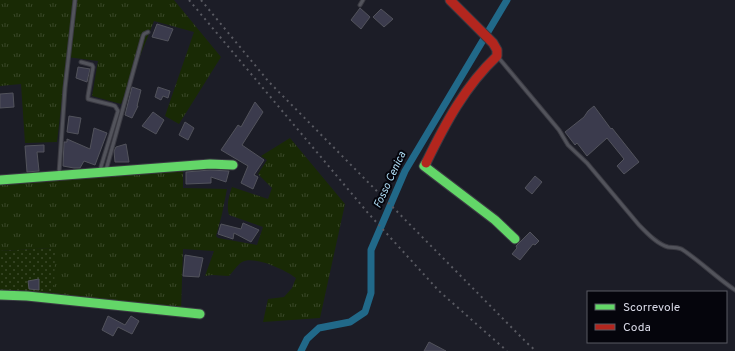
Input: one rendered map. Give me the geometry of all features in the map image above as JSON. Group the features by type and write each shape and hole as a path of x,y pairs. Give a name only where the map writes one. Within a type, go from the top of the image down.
{"street":[{"path":"450,0 493,44 497,50 497,56 485,66 468,89 448,120 424,166 495,220 515,239"},
{"path":"0,180 210,164 233,165"},
{"path":"0,295 27,296 200,314"}],"lane":[{"path":"59,175 65,88 75,0"},
{"path":"360,5 363,0"},
{"path":"102,172 143,36 148,32"},
{"path":"497,56 559,130 568,145 587,163 646,232 663,244 682,249 717,278 735,290"},
{"path":"81,62 92,65 93,68 88,99 112,104 118,111 102,172"}],"green space":[{"path":"0,0 174,0 221,57 179,124 165,116 194,32 154,21 121,104 92,96 98,61 67,57 57,142 25,143 21,84 0,86"},
{"path":"290,138 345,204 320,318 263,322 268,299 284,297 292,288 296,278 270,264 254,260 242,262 229,276 205,276 214,251 183,249 181,311 54,297 52,248 0,251 0,183 183,169 183,188 227,189 216,236 218,238 257,245 263,227 229,215 228,204 231,190 232,187 268,199 272,188 258,174 267,160 261,156"},
{"path":"55,249 54,297 0,293 0,251"}],"building":[{"path":"360,8 370,17 361,29 351,20"},
{"path":"381,9 393,19 384,27 373,17"},
{"path":"157,24 173,29 168,41 152,37"},
{"path":"78,67 90,69 87,82 76,78"},
{"path":"132,87 141,90 138,106 132,118 125,115"},
{"path":"158,87 170,91 168,98 163,96 161,100 155,97"},
{"path":"13,93 14,107 0,108 0,94"},
{"path":"255,102 263,112 242,145 264,160 254,175 258,177 253,189 241,183 248,166 221,150 238,125 241,127"},
{"path":"594,106 639,162 624,174 617,166 624,159 607,138 587,156 577,143 575,145 565,132 584,117"},
{"path":"153,112 164,120 156,134 142,126"},
{"path":"69,116 81,118 78,134 67,132"},
{"path":"185,122 194,128 188,140 179,135"},
{"path":"94,128 107,133 95,165 84,161 80,168 63,166 64,142 67,142 67,139 90,149"},
{"path":"126,144 129,162 115,162 114,151 116,147"},
{"path":"44,145 44,152 37,152 39,171 27,172 25,146"},
{"path":"210,170 229,171 226,182 211,177 211,183 186,184 186,172"},
{"path":"535,176 542,182 532,194 525,188"},
{"path":"243,223 259,230 251,242 234,233 233,239 218,234 221,224 241,229"},
{"path":"530,232 539,241 535,245 533,244 520,260 512,254 517,248 516,246"},
{"path":"185,255 203,258 199,277 183,276"},
{"path":"39,279 39,290 29,289 28,281"},
{"path":"108,316 125,325 131,316 139,321 132,334 118,327 113,336 102,330"},
{"path":"429,342 446,351 424,351"}],"waterway":[{"name":"Fosso Cenica","path":"301,351 307,339 319,328 350,322 365,312 371,293 371,250 405,171 507,0"}],"railway":[{"path":"189,0 368,213 439,291 507,351"},
{"path":"201,0 269,82 536,351"}],"traffic: fast":[{"path":"426,163 424,166 495,220 515,239"},
{"path":"0,180 210,164 233,165"},
{"path":"0,295 27,296 200,314"}],"traffic: jam":[{"path":"426,163 448,120 465,93 497,56 497,50 493,43 450,0"}]}
